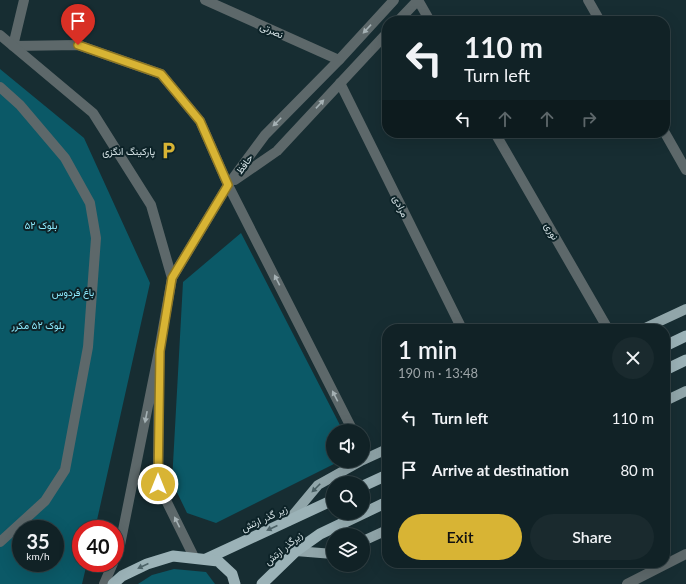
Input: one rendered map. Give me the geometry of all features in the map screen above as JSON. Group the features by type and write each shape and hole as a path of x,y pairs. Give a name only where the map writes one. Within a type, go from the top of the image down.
{"highway":[{"path":"670,344 686,336"},
{"path":"670,368 686,360"},
{"path":"370,483 382,477"},
{"name":"زیر گذر ارتش","path":"206,559 326,503"},
{"name":"زیرگذر ارتش","path":"262,584 296,551 320,534 382,504"},
{"path":"113,584 122,576 147,564 172,556 194,557 218,561 232,574 235,584"}],"main road":[{"path":"654,324 686,309"},
{"path":"670,399 686,391"},
{"path":"370,454 382,450"},
{"path":"288,520 318,485 345,468"},
{"path":"370,538 382,532"},
{"path":"296,551 326,553"}],"street":[{"path":"13,46 24,0"},
{"name":"نصرتی","path":"205,0 338,60"},
{"name":"حافظ","path":"228,185 265,135 394,0"},
{"path":"403,16 418,0 427,16"},
{"path":"588,0 597,16"},
{"path":"0,35 93,113 151,205 172,278"},
{"name":"حافظ","path":"228,185 277,150 382,38"},
{"path":"13,46 78,45 161,74 200,121 228,185 349,424"},
{"name":"مرادی","path":"340,83 460,324"},
{"path":"0,87 20,105 65,158 90,202 96,238 88,347 65,470 45,501 0,542"},
{"name":"نوری","path":"498,138 605,324"},
{"path":"668,138 686,170"},
{"path":"124,526 160,351 172,278 228,185"},
{"path":"160,351 158,484 194,557"},
{"path":"670,562 686,554"},
{"path":"627,584 658,568"},
{"path":"104,584 109,572"}],"green space":[{"name":"باغ فردوس","path":"0,69 84,138 150,283 97,520 72,520 72,572 85,572 82,584 0,584"},
{"path":"241,233 339,424 326,424 326,468 216,523 187,513 172,482 183,282"},
{"path":"174,569 206,572 215,584 138,584 152,575"}],"place":[{"name":"پارکینگ انگزی","path":"168,151"}],"route":[{"path":"78,45 161,74 200,121 228,185 172,278 160,351 158,484"}],"park label":[{"name":"بلوک ۵۲","path":"41,225"},
{"name":"بلوک ۵۲ مکرر","path":"38,325"}]}
